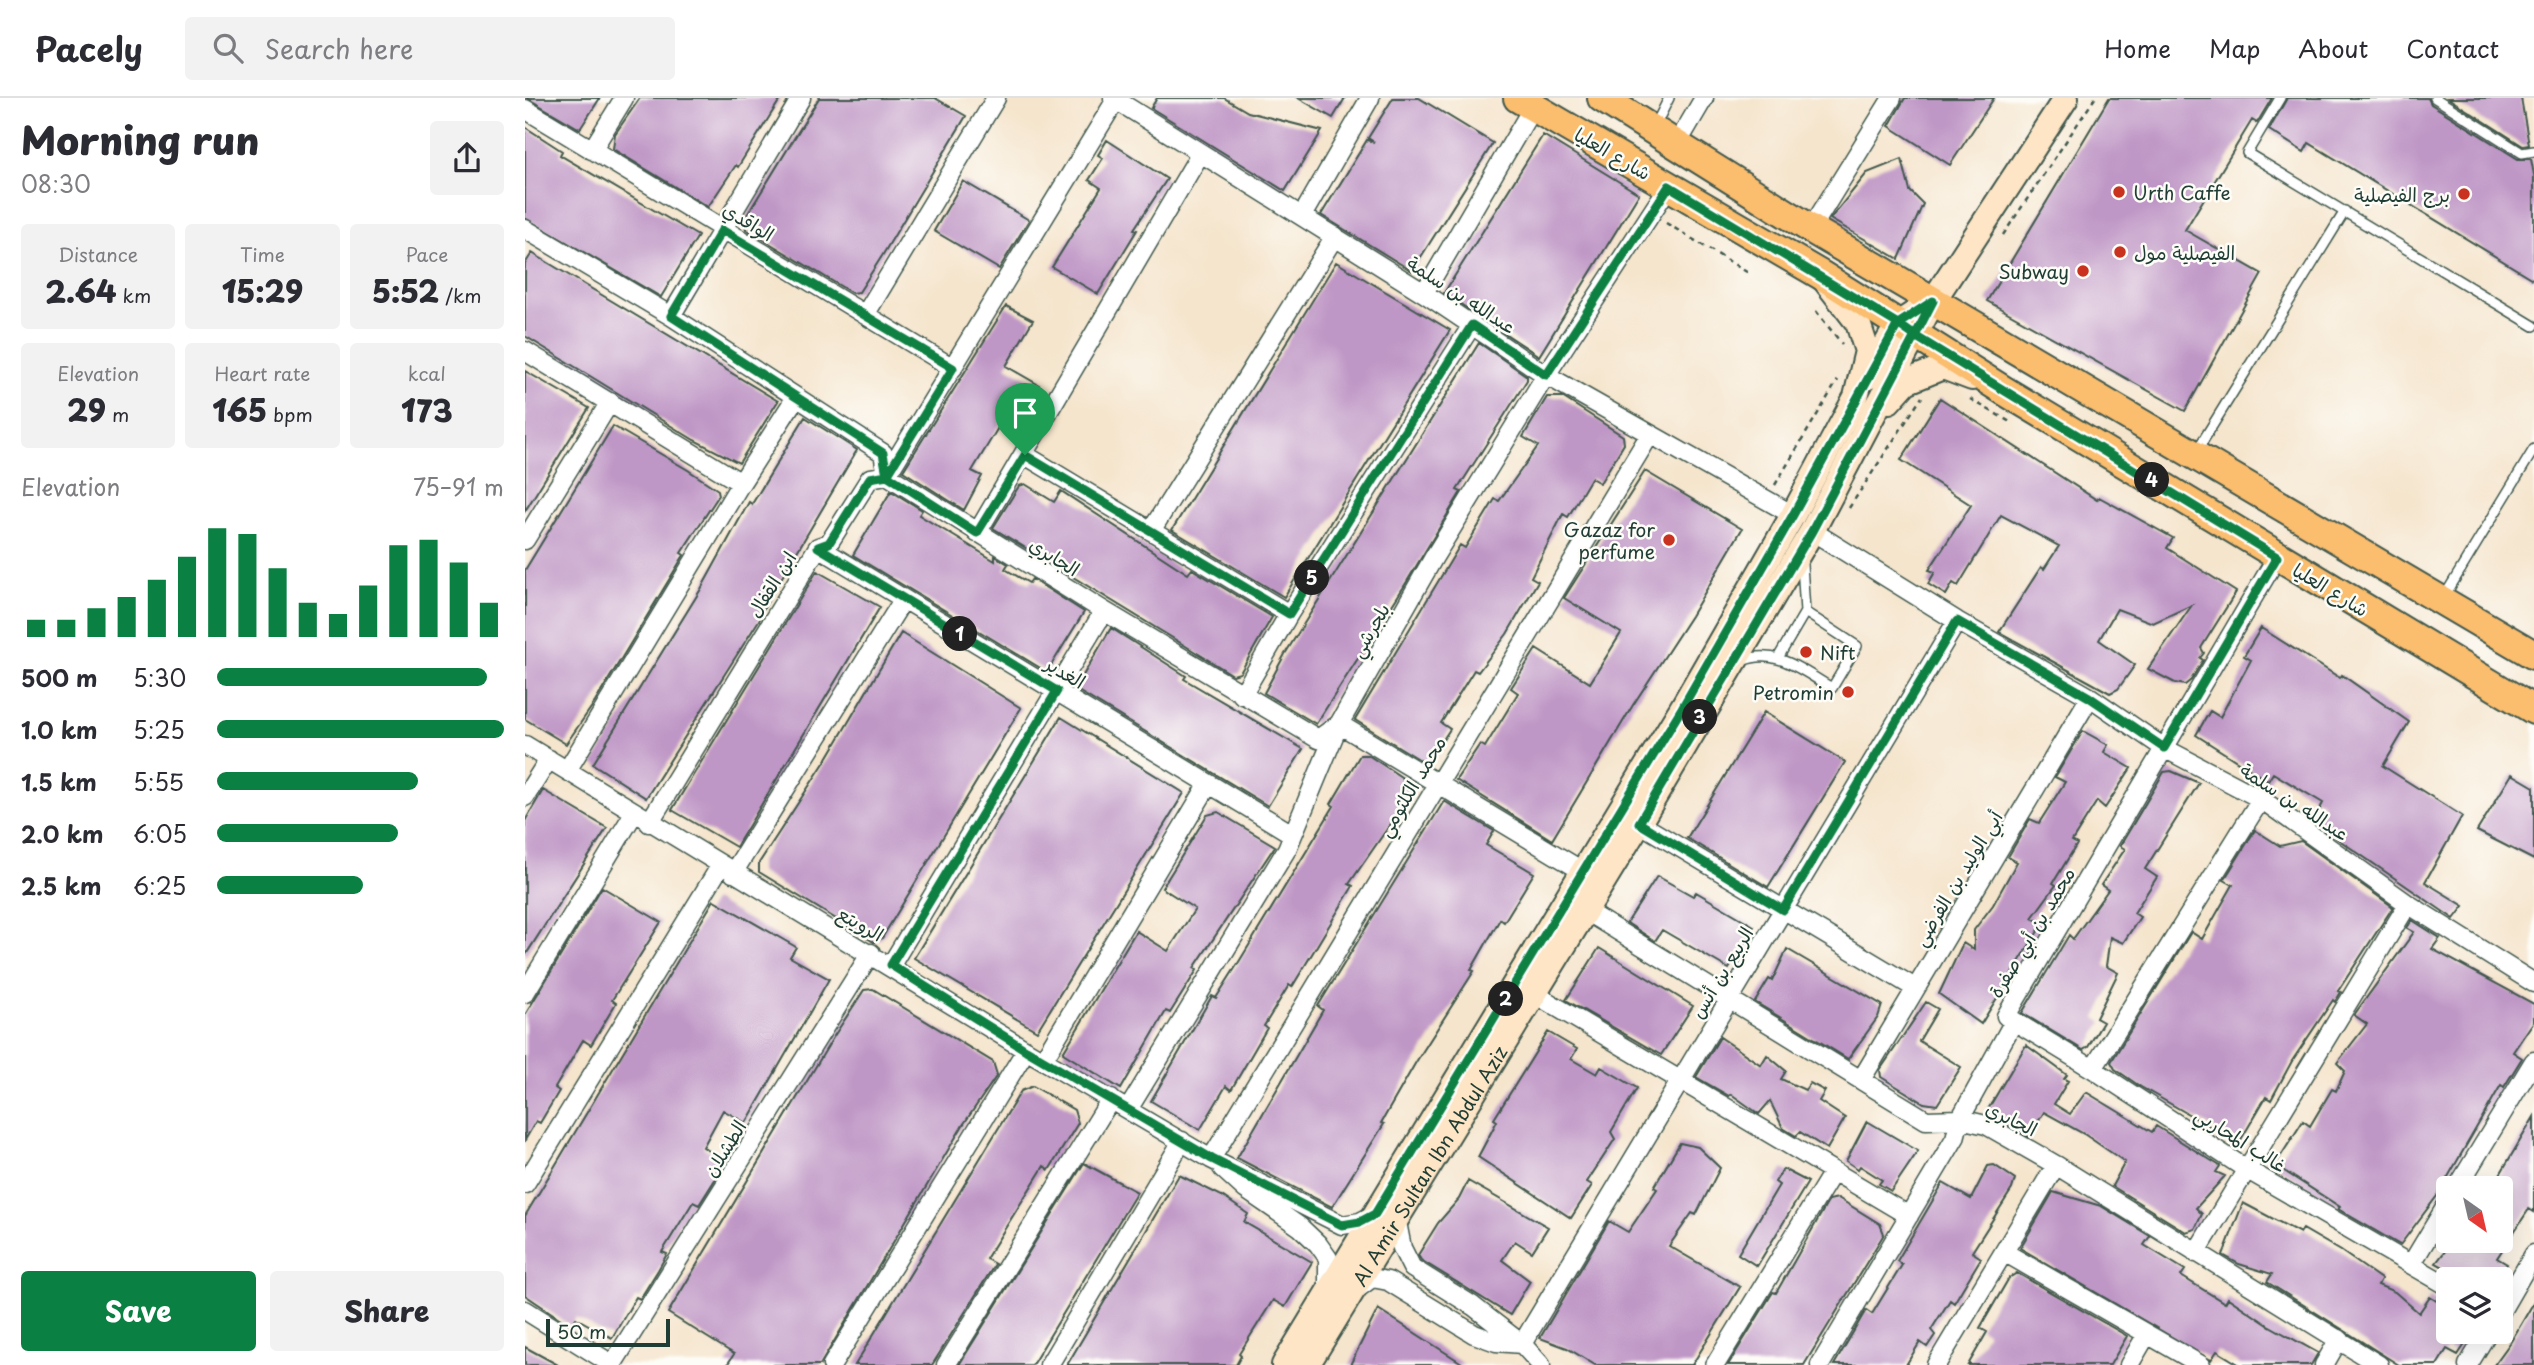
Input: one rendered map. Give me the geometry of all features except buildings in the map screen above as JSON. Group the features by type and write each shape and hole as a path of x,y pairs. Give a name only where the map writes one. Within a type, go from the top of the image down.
{"main road":[{"name":"شارع العليا","path":"1602,98 1811,229 2196,453 2441,602 2534,655"},
{"name":"شارع العليا","path":"1526,102 1821,275 2003,390 2534,710"}],"street":[{"path":"592,150 624,98"},
{"path":"671,316 800,98"},
{"path":"865,315 996,98"},
{"path":"1302,216 1370,98"},
{"path":"1677,145 1704,98"},
{"path":"1811,229 1892,98"},
{"name":"Al Amir Sultan Ibn Abdul Aziz","path":"1386,1215 1533,993 1639,823 1811,529 1870,422 1906,330 1933,301 2066,98"},
{"name":"عبدالله بن سلمة","path":"1115,99 1335,236 1546,375 1649,436 1766,500 1957,621 2089,697 2164,748 2261,799 2408,904 2534,983"},
{"name":"ابن القفال","path":"525,993 818,547 829,543 870,478 887,475 1115,99"},
{"path":"1424,293 1526,102"},
{"name":"الواقدي","path":"525,110 953,368"},
{"path":"977,533 1200,154"},
{"name":"بلجرشي","path":"1129,1108 1287,849 1339,724 1434,557 1546,375 1669,186"},
{"path":"526,233 671,316 883,453 887,475"},
{"path":"1151,531 1335,236"},
{"path":"1821,275 1858,323 1855,349"},
{"path":"1241,695 1289,614 1472,325"},
{"path":"1856,397 1906,330"},
{"name":"Al Amir Sultan Ibn Abdul Aziz","path":"1284,1365 1339,1293 1584,872 1811,529 1856,397 1855,349"},
{"path":"525,351 741,483"},
{"name":"Al Amir Sultan Ibn Abdul Aziz","path":"1870,422 1906,382 1943,367 2003,390"},
{"path":"568,769 796,397"},
{"path":"525,540 610,402"},
{"name":"محمد الكلثومي","path":"1212,1159 1438,781 1649,436"},
{"path":"1025,455 1289,614"},
{"name":"الجابري","path":"887,475 1241,695 1318,739 1339,724"},
{"name":"الغدير","path":"818,547 1292,834"},
{"name":"محمد بن أبي صفرة","path":"1820,1365 1955,1138 1960,1119 2014,1021 2006,1016 2277,557"},
{"path":"525,1184 903,600"},
{"path":"891,965 1104,611"},
{"name":"الربيع بن أنس","path":"1522,1344 1957,621"},
{"name":"أبي الوليد بن الفرضي","path":"1861,1080 2089,697"},
{"path":"1339,724 1438,781 1584,872"},
{"name":"الرويتع","path":"525,745 568,769 641,818 1212,1159"},
{"path":"525,797 549,759"},
{"path":"1043,1060 1208,785"},
{"path":"2093,1069 2261,799"},
{"path":"1639,823 1915,988"},
{"path":"2196,1253 2408,904"},
{"name":"الجابري","path":"1584,910 1926,1119 1960,1119 1986,1125 2056,1165 2379,1365"},
{"name":"الطشلان","path":"613,1365 871,953"},
{"path":"1533,993 1909,1216"},
{"name":"غالب المحاربي","path":"2014,1021 2246,1169 2436,1278"},
{"path":"832,1365 1026,1050"},
{"path":"2464,1176 2534,1061"},
{"path":"946,1365 1111,1099"},
{"path":"1049,1365 1182,1141"},
{"path":"1212,1159 1342,1225 1386,1215 1412,1268 1473,1306 1522,1344 1539,1365"},
{"path":"1212,1159 1245,1189 1300,1227 1318,1244 1328,1258 1339,1293 1372,1278 1388,1281 1474,1334 1496,1342 1522,1344"},
{"path":"1936,1365 2056,1165"},
{"path":"1715,1365 1833,1172"},
{"path":"2412,1263 2436,1223"},
{"path":"2004,1252 2201,1365"},
{"path":"2513,1290 2534,1254"},
{"name":"Al Amir Sultan Ibn Abdul Aziz","path":"1307,1365 1339,1293"},
{"path":"525,1310 613,1365"},
{"path":"2129,1365 2147,1334"},
{"path":"2324,1365 2339,1339"},
{"path":"2468,1365 2481,1344"}],"lane":[{"path":"1653,130 1669,98"},
{"path":"2280,98 2247,153 2534,326"},
{"path":"2435,98 2522,153 2534,151"},
{"path":"2196,453 2345,211"},
{"path":"2441,602 2534,449"},
{"path":"1777,658 1805,612 1801,568 1811,529"},
{"path":"1731,665 1759,654 1777,658 1832,688 1857,646 1805,612"}],"path":[{"path":"2001,238 2095,98"},
{"path":"1650,214 1749,274"},
{"path":"1816,311 1855,349"},
{"path":"1766,500 1844,369"},
{"path":"1811,529 1925,393"},
{"path":"1970,399 2019,427"}],"place":[{"name":"Urth Caffe","path":"2119,192"},
{"name":"برج الفيصلية","path":"2464,194"},
{"name":"الفيصلية مول","path":"2120,252"},
{"name":"Subway","path":"2083,271"},
{"name":"Gazaz for perfume","path":"1669,540"},
{"name":"Nift","path":"1806,652"},
{"name":"Petromin","path":"1848,692"}],"route":[{"path":"1025,455 977,533 887,475 883,453 671,316 722,230 953,368 887,475 870,478 829,543 818,547 1057,691 891,965 1026,1050 1212,1159 1240,1171 1317,1215 1342,1225 1360,1222 1375,1214 1682,708 1793,515 1898,324 1915,336 1812,531 1639,823 1783,910 1957,621 2089,697 2164,748 2277,557 1915,336 1933,301 1898,324 1821,275 1669,186 1546,375 1472,325 1289,614 1025,455"}]}
